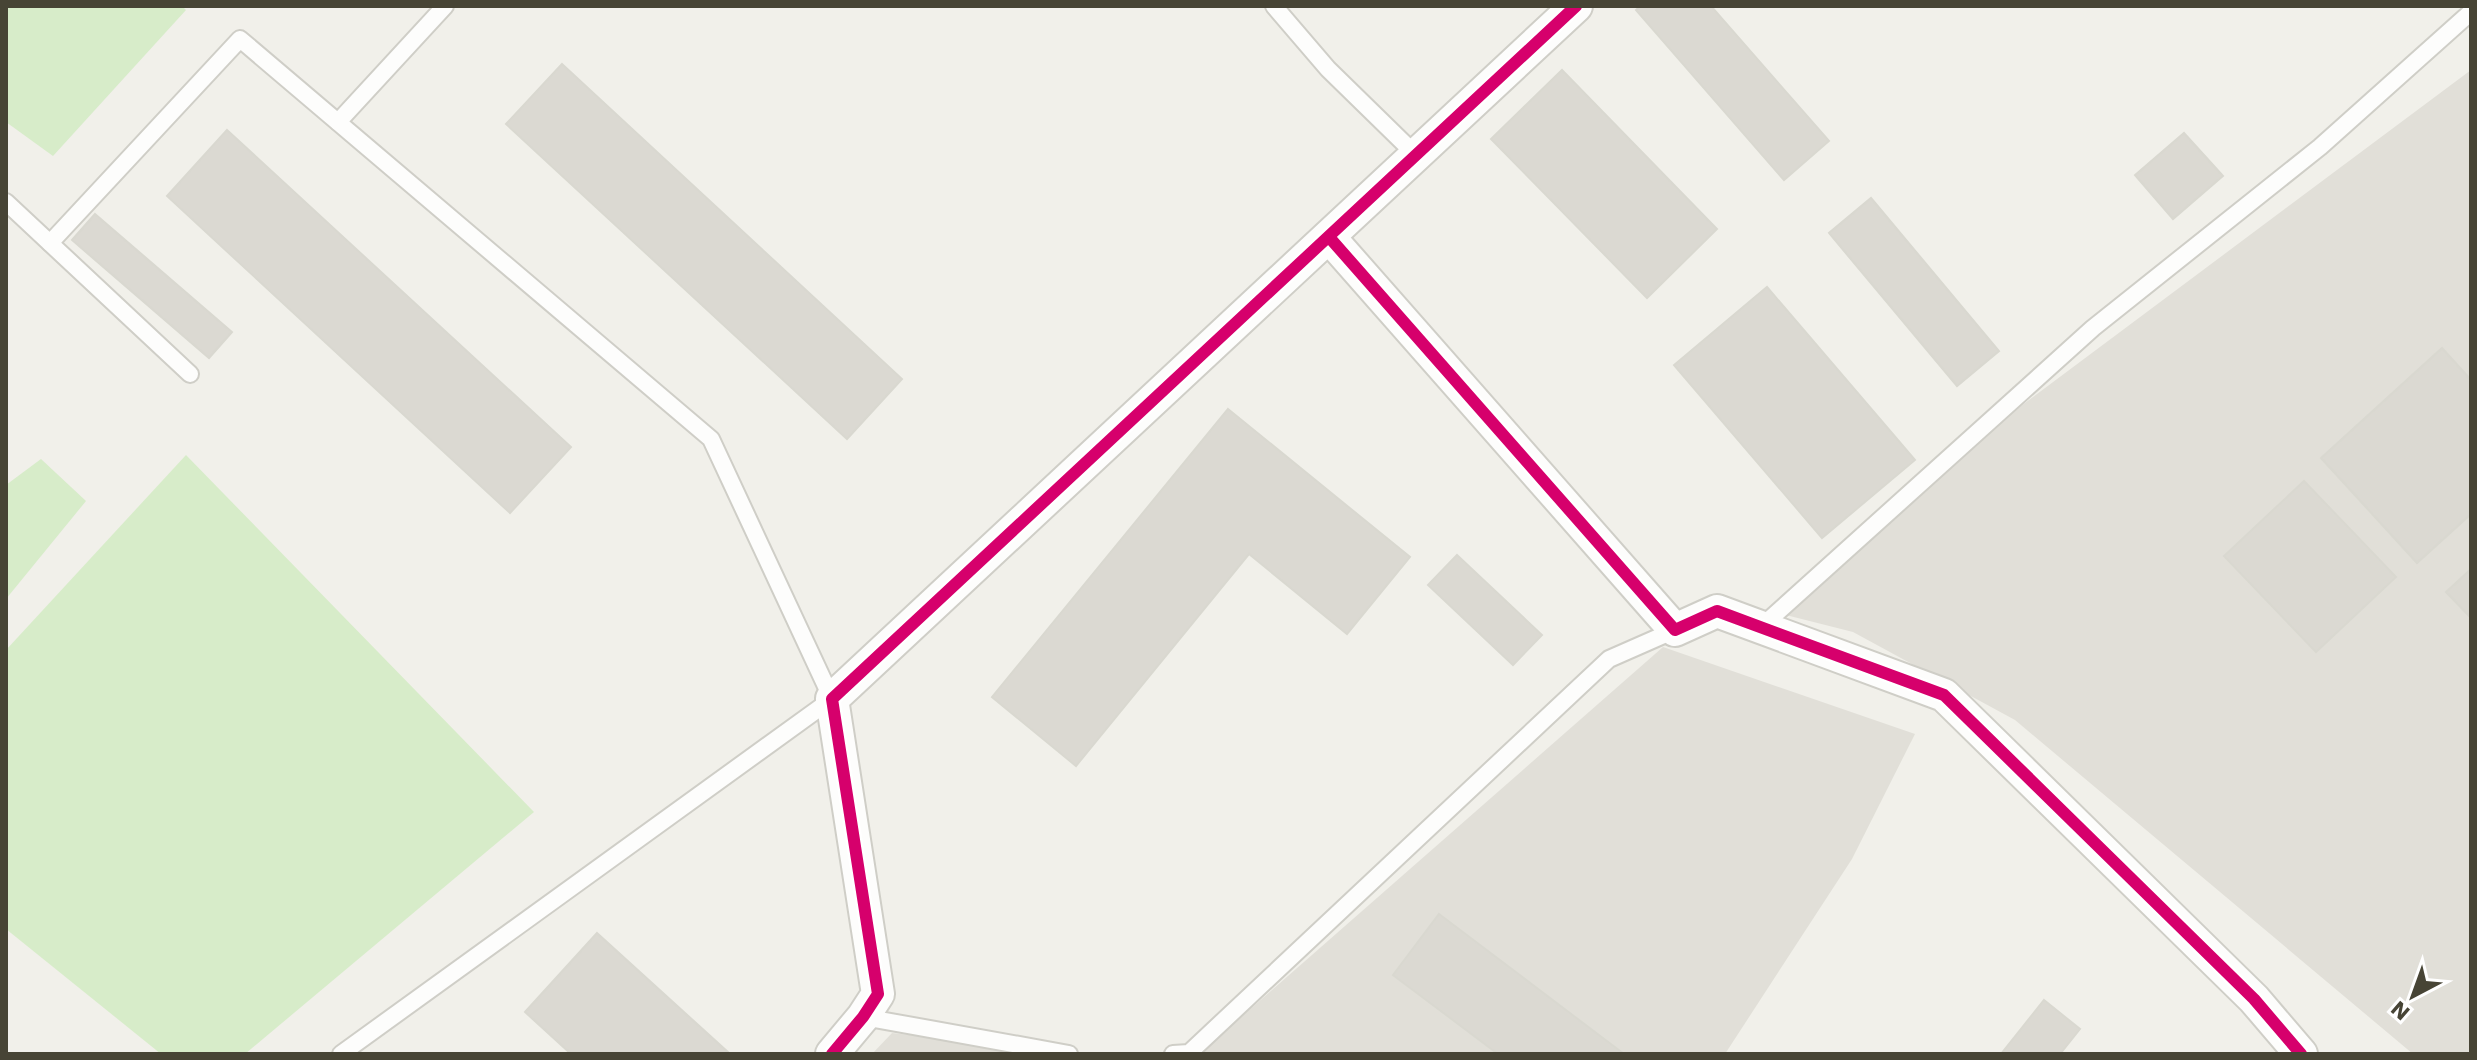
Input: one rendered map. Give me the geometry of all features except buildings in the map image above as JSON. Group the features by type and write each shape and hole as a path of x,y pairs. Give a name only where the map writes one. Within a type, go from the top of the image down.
{"street":[{"path":"832,1054 878,994 832,699 1576,6"},
{"path":"1329,237 1675,630 1717,611 1944,695 2254,999 2301,1054"}],"lane":[{"path":"338,122 445,6"},
{"path":"1274,6 1328,69 1416,155"},
{"path":"1760,628 2093,328 2320,147 2471,12"},
{"path":"50,243 240,39 711,439 832,699 341,1054"},
{"path":"6,202 190,374"},
{"path":"1173,1054 1189,1053 1609,659 1675,630"},
{"path":"863,1017 1069,1054"}],"shaded area":[{"path":"2471,70 2471,1054 2413,1054 2015,720 1853,632 1778,613 1978,438"},
{"path":"1663,647 1915,734 1852,859 1725,1054 1199,1054"},
{"path":"892,1033 937,1038 1057,1054 872,1054"}],"green space":[{"path":"6,6 182,6 186,10 53,156 6,122"},
{"path":"186,455 534,812 245,1054 161,1054 6,929 6,650"},
{"path":"41,459 86,501 6,599 6,485"}],"cycle path":[{"path":"832,1054 878,994 832,699 1576,6"},
{"path":"1329,237 1675,630 1717,611 1944,695 2254,999 2301,1054"}]}
